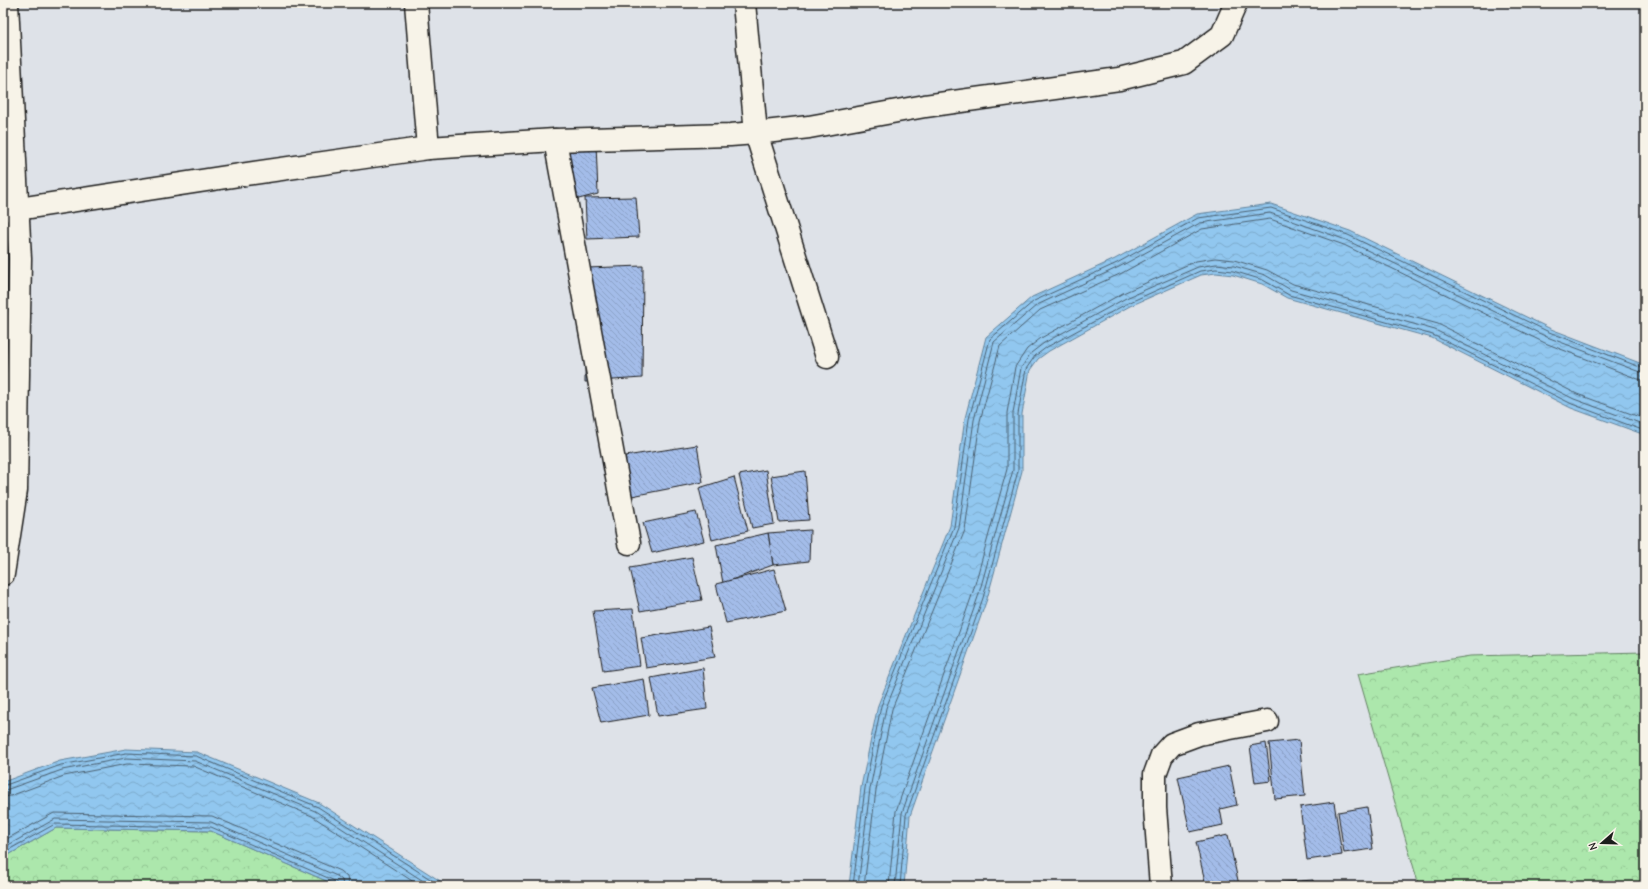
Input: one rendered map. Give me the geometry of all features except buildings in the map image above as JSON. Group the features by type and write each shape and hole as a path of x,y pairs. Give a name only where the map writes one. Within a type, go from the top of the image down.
{"street":[{"path":"3,574 16,490 20,259 10,209 7,3"},
{"path":"416,3 428,148"},
{"path":"744,3 756,133 827,357"},
{"path":"10,209 428,148 555,140 756,133 809,127 925,106 1119,79 1184,63 1222,35 1236,3"},
{"path":"555,140 629,543"},
{"path":"1161,886 1155,808 1156,774 1162,755 1172,744 1199,734 1267,721"}],"green space":[{"path":"1645,652 1645,886 1419,886 1358,674 1470,656"},
{"path":"56,828 211,831 338,886 3,886 3,858"}],"water":[{"path":"1271,204 1350,231 1551,329 1645,365 1645,435 1571,408 1432,338 1287,298 1262,284 1233,275 1216,273 1201,275 1130,306 1049,351 1038,359 1030,370 1022,414 1022,471 987,599 910,816 904,886 849,886 861,787 878,705 950,526 965,418 986,337 1032,297 1115,259 1197,214"},
{"path":"126,749 197,752 319,803 448,886 338,886 211,831 56,828 3,858 3,782 60,761"}]}
